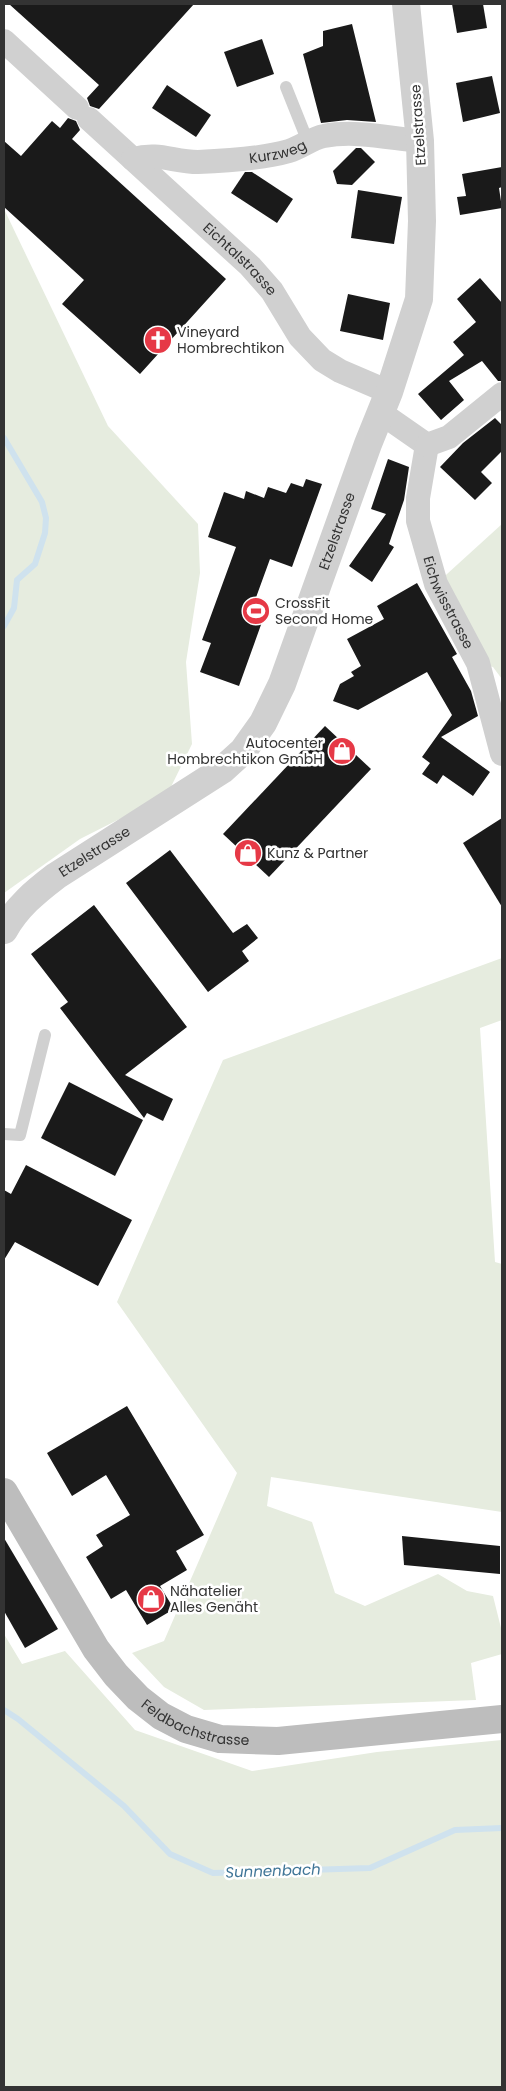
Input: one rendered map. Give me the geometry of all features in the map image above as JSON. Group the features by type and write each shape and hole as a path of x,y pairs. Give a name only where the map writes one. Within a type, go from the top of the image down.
{"main road":[{"name":"Feldbachstrasse","path":"4,1492 96,1649 116,1675 138,1698 161,1716 186,1729 220,1739 278,1741 502,1719"}],"street":[{"name":"Etzelstrasse","path":"4,930 11,917 30,896 56,876 222,770 243,751 263,723 282,684 385,402 419,299 422,221 420,141 406,4"},
{"name":"Eichtalstrasse","path":"4,41 250,266 272,291 300,337 322,360 385,402"},
{"name":"Kurzweg","path":"133,159 150,155 196,162 282,152 325,136 353,134 420,141"},
{"path":"385,402 427,445 449,436 502,394"},
{"name":"Eichwisstrasse","path":"427,445 418,498 418,521 436,584 478,662 502,754"}],"lane":[{"path":"286,87 308,142"},
{"path":"4,1134 20,1135 45,1036"}],"shaded area":[{"path":"4,209 108,426 198,524 200,573 186,662 192,744 167,795 80,839 4,893"},
{"path":"502,524 502,679 493,667 478,663 436,584"},
{"path":"502,958 502,1020 480,1028 495,1262 502,1264 502,1512 271,1477 267,1506 312,1522 335,1593 365,1606 438,1574 467,1591 493,1596 502,1632 502,1654 471,1663 476,1700 204,1710 164,1687 132,1653 164,1641 237,1473 117,1302 223,1060"},
{"path":"4,1634 22,1664 65,1651 135,1730 252,1771 377,1752 502,1740 502,2087 4,2087"}],"building":[{"path":"9,4 194,4 99,109 90,106 87,98 99,85"},
{"path":"452,4 483,4 487,28 457,33"},
{"path":"352,24 376,122 347,120 321,123 303,54 323,46 323,31"},
{"path":"262,39 274,74 237,87 224,52"},
{"path":"492,76 500,113 463,122 456,83"},
{"path":"167,85 211,115 196,137 152,108"},
{"path":"68,118 76,121 80,130 72,139 226,279 140,374 62,304 84,280 4,207 4,141 21,156 52,121 60,128"},
{"path":"356,148 361,148 375,162 352,185 337,184 333,171"},
{"path":"502,167 502,187 499,188 502,208 460,215 457,197 466,196 462,174"},
{"path":"245,172 252,172 293,199 277,223 231,193"},
{"path":"358,190 402,197 394,244 351,238"},
{"path":"480,278 502,303 502,381 498,381 482,361 449,381 464,400 441,420 418,394 464,355 453,342 476,322 457,299"},
{"path":"348,294 390,303 383,340 340,331"},
{"path":"495,418 502,425 502,451 481,472 492,483 475,500 440,467 463,443"},
{"path":"388,459 409,467 404,500 389,544 394,547 372,582 349,566 386,514 371,509"},
{"path":"306,479 322,484 292,567 270,559 254,603 267,608 239,686 200,672 211,643 202,640 236,547 208,537 224,492 244,499 246,491 264,498 268,487 286,493 291,483 303,487"},
{"path":"417,583 457,654 452,657 471,691 478,716 441,737 490,772 473,796 443,775 437,784 422,774 430,763 422,757 452,715 427,672 358,710 333,701 340,684 354,676 351,672 361,666 347,639 384,619 377,606"},
{"path":"325,726 371,769 269,877 223,834"},
{"path":"502,818 502,907 463,843"},
{"path":"170,850 233,933 247,924 258,938 242,951 249,961 208,992 126,883"},
{"path":"94,905 187,1027 125,1075 173,1099 163,1121 147,1113 144,1118 60,1008 68,1002 31,954"},
{"path":"69,1082 143,1120 115,1176 41,1138"},
{"path":"26,1165 132,1220 98,1286 15,1242 4,1260 4,1190 11,1194"},
{"path":"127,1406 204,1535 176,1551 187,1570 160,1586 174,1609 147,1625 126,1590 111,1599 86,1557 103,1546 96,1535 130,1515 106,1475 72,1496 47,1453"},
{"path":"402,1536 500,1546 500,1574 404,1565"},
{"path":"4,1538 58,1629 25,1648 4,1611"}],"waterway":[{"path":"4,438 42,502 46,518 45,533 35,564 17,580 14,608 4,626"},
{"name":"Sunnenbach","path":"4,1710 18,1719 124,1806 170,1854 213,1873 370,1868 455,1830 502,1828"}],"place":[{"name":"Vineyard Hombrechtikon","path":"158,340"},
{"name":"CrossFit Second Home","path":"256,611"},
{"name":"Autocenter Hombrechtikon GmbH","path":"342,751"},
{"name":"Kunz & Partner","path":"248,853"},
{"name":"Nähatelier Alles Genäht","path":"151,1599"}]}
